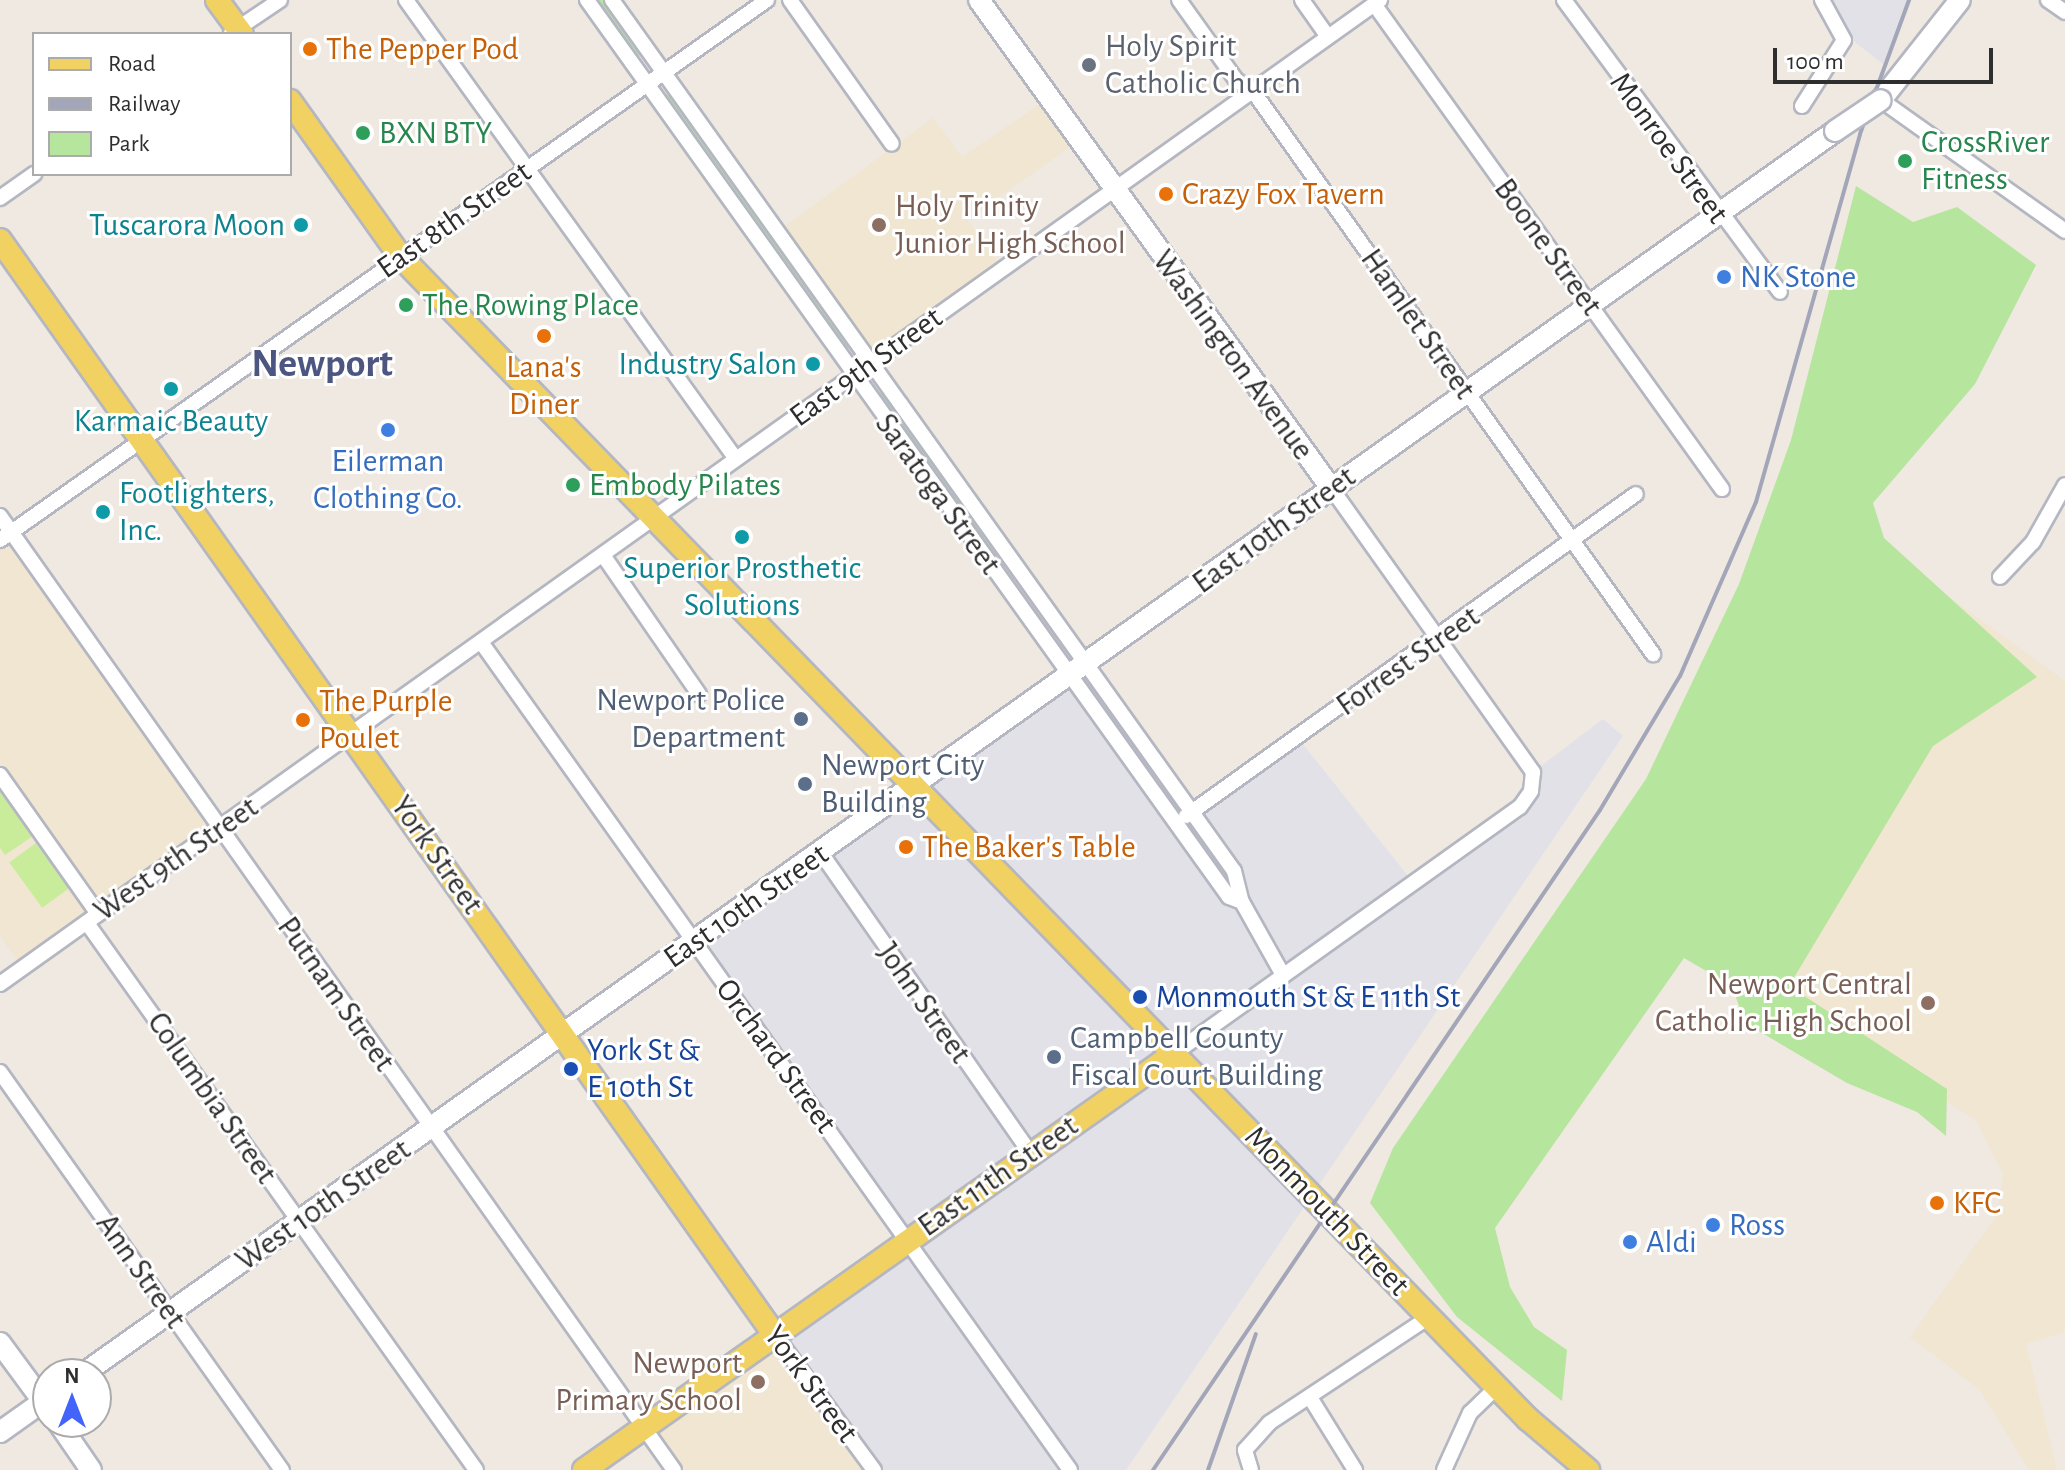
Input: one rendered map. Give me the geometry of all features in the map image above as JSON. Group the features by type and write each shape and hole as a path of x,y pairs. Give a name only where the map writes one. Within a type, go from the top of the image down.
{"main road":[{"path":"217,0 237,32"},
{"name":"Washington Avenue","path":"979,0 1331,488"},
{"name":"East 10th Street","path":"563,1035 1715,214 1881,100 1960,0"},
{"name":"Monmouth Street","path":"292,104 401,257 1172,1055 1497,1387 1588,1470"},
{"name":"York Street","path":"0,240 774,1334"},
{"name":"West 10th Street","path":"105,1358 563,1035"},
{"name":"East 11th Street","path":"584,1470 1172,1055"},
{"path":"0,1343 32,1384"},
{"path":"0,1432 32,1411"},
{"path":"69,1438 91,1470"}],"street":[{"path":"237,32 280,0"},
{"path":"406,0 736,459"},
{"name":"Saratoga Street","path":"587,0 1069,677 1229,897 1242,902"},
{"name":"Saratoga Street","path":"612,0 1193,812 1244,887 1242,902 1283,975"},
{"name":"East 8th Street","path":"6,536 767,0"},
{"path":"790,0 892,144"},
{"name":"Hamlet Street","path":"1179,0 1236,80 1253,91 1653,654"},
{"path":"1302,0 1328,37"},
{"name":"Monroe Street","path":"1564,0 1715,214 1780,292"},
{"path":"1802,106 1844,40 1822,0"},
{"path":"2048,0 2064,12"},
{"name":"East 9th Street","path":"352,735 1377,2"},
{"name":"Boone Street","path":"1377,2 1722,489"},
{"path":"1881,100 2065,231"},
{"path":"0,198 32,175"},
{"path":"2000,577 2033,542 2065,485"},
{"name":"Washington Avenue","path":"1331,488 1533,772 1531,791"},
{"name":"Forrest Street","path":"1176,823 1574,542 1636,494"},
{"name":"Putnam Street","path":"0,516 6,536 220,828 674,1470"},
{"path":"603,555 699,694"},
{"name":"Orchard Street","path":"481,642 1070,1470"},
{"name":"West 9th Street","path":"0,984 352,735"},
{"name":"Columbia Street","path":"0,775 93,918 300,1222 476,1470"},
{"name":"East 11th Street","path":"1172,1055 1520,807 1531,791"},
{"name":"John Street","path":"821,853 1030,1153"},
{"name":"Ann Street","path":"0,1072 282,1470"},
{"path":"1251,1470 1245,1450 1269,1423 1311,1399 1429,1317"},
{"name":"York Street","path":"774,1334 874,1470"},
{"path":"1444,1470 1470,1413 1497,1387"},
{"path":"1311,1399 1355,1470"}],"shaded area":[{"path":"1822,0 1909,0 1883,64 1843,33"},
{"name":"Holy Trinity Junior High School","path":"1049,98 1079,141 967,219 1003,270 871,364 777,232 933,118 962,157"},
{"name":"Newport Central Catholic High School","path":"1789,481 2065,681 2065,1332 2026,1344 2057,1470 2029,1470 1979,1389 1910,1337 1997,1215 2003,1175 1976,1120 1606,886"},
{"path":"11,532 220,828 22,968 0,936 0,540"},
{"path":"1086,665 1193,812 1298,738 1412,881 1520,807 1533,772 1603,719 1623,736 1126,1470 674,1470 643,1428 907,1239 694,942"},
{"name":"Newport Primary School","path":"774,1334 874,1470 674,1470 643,1428"}],"green space":[{"path":"594,0 606,0 641,56 634,54"},
{"path":"665,94 672,95 849,348 843,347"},
{"path":"1856,186 1913,222 1957,207 2036,265 1975,384 1873,503 1884,538 2037,677 1933,746 1789,986 1947,1089 1946,1136 1917,1112 1847,1083 1745,1023 1732,986 1684,958 1495,1228 1510,1287 1534,1327 1567,1350 1562,1401 1457,1317 1370,1203 1393,1148 1646,779 1739,584 1791,440"},
{"path":"877,392 887,396 1061,649 1056,644"},
{"path":"0,790 33,836 5,855 0,848"},
{"path":"36,843 69,888 42,908 9,862"}],"railway":[{"path":"1153,1470 1600,810 1680,676 1756,502 1860,134 1909,0"},
{"path":"1208,1470 1256,1334"}],"place":[{"name":"The Pepper Pod","path":"310,49"},
{"name":"Holy Spirit Catholic Church","path":"1089,65"},
{"name":"BXN BTY","path":"363,133"},
{"name":"CrossRiver Fitness","path":"1905,161"},
{"name":"Crazy Fox Tavern","path":"1166,194"},
{"name":"Tuscarora Moon","path":"301,225"},
{"name":"Holy Trinity Junior High School","path":"879,225"},
{"name":"NK Stone","path":"1724,277"},
{"name":"The Rowing Place","path":"406,305"},
{"name":"Lana's Diner","path":"544,336"},
{"name":"Industry Salon","path":"813,364"},
{"name":"Karmaic Beauty","path":"171,389"},
{"name":"Eilerman Clothing Co.","path":"388,430"},
{"name":"Embody Pilates","path":"573,485"},
{"name":"Footlighters, Inc.","path":"103,512"},
{"name":"Superior Prosthetic Solutions","path":"742,537"},
{"name":"Newport Police Department","path":"801,719"},
{"name":"The Purple Poulet","path":"303,720"},
{"name":"Newport City Building","path":"805,784"},
{"name":"The Baker's Table","path":"906,847"},
{"name":"Monmouth St & E 11th St","path":"1140,997"},
{"name":"Newport Central Catholic High School","path":"1928,1003"},
{"name":"Campbell County Fiscal Court Building","path":"1054,1057"},
{"name":"York St & E 10th St","path":"571,1069"},
{"name":"KFC","path":"1937,1203"},
{"name":"Ross","path":"1713,1225"},
{"name":"Aldi","path":"1630,1242"},
{"name":"Newport Primary School","path":"758,1382"}],"district":[{"name":"Newport","path":"322,364"}]}
